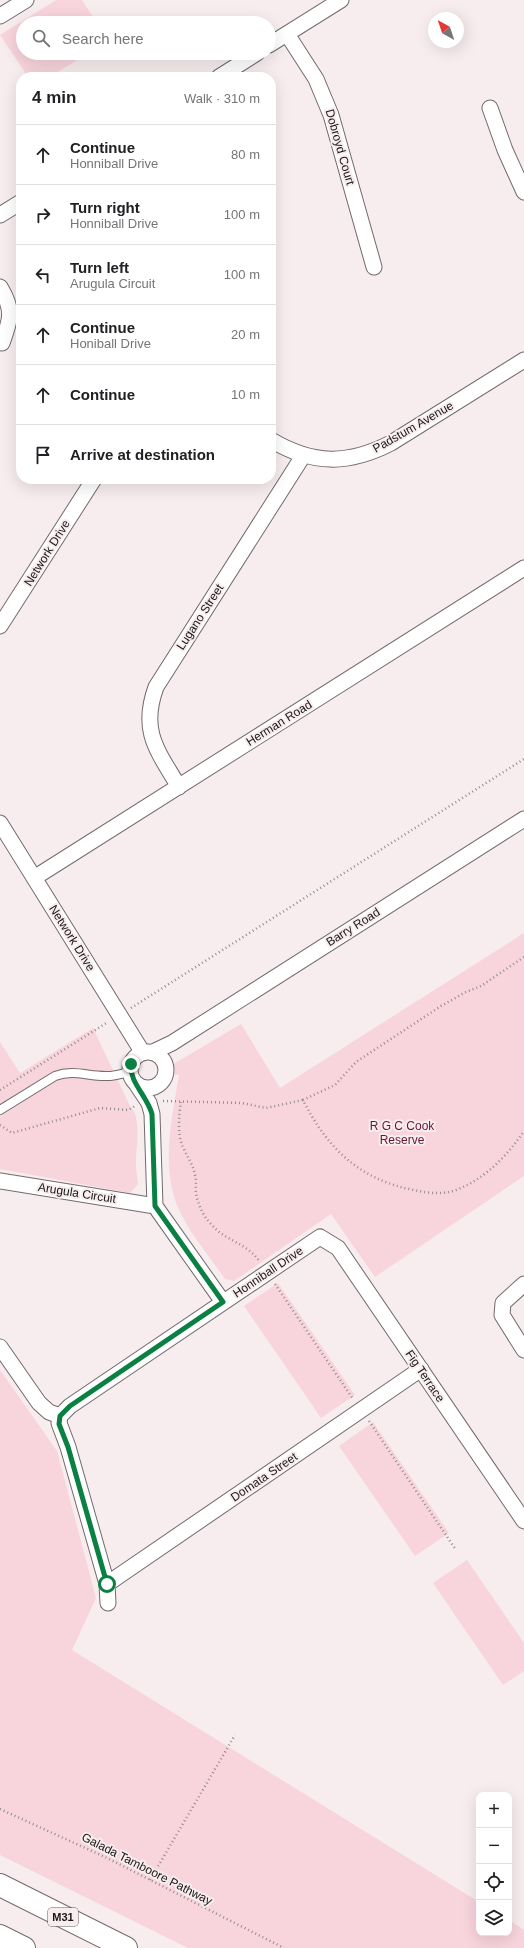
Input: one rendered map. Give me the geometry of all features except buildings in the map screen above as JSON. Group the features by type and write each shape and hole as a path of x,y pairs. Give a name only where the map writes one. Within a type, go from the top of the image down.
{"highway":[{"name":"M31","path":"0,1885 126,1948"},
{"path":"0,1936 24,1948"}],"street":[{"path":"0,16 26,0"},
{"path":"276,41 341,0"},
{"name":"Dobroyd Court","path":"287,34 316,79 327,101 374,267"},
{"path":"227,72 246,60"},
{"path":"490,108 505,150 524,192"},
{"path":"0,215 16,205"},
{"path":"0,287 10,307 11,318 2,343"},
{"name":"Padstum Avenue","path":"276,442 303,456 324,460 341,459 374,452 391,443 524,360"},
{"name":"Lugano Street","path":"179,787 156,748 148,718 150,702 156,687 303,456"},
{"name":"Network Drive","path":"0,626 91,484"},
{"name":"Herman Road","path":"34,878 524,568"},
{"name":"Barry Road","path":"148,1053 184,1035 524,819"},
{"name":"Network Drive","path":"0,823 120,1015 148,1053"},
{"name":"Barry Road","path":"166,1065 176,1045 184,1035"},
{"path":"152,1105 132,1079 130,1072 131,1064 135,1058 148,1053 163,1058 167,1072 152,1105 155,1206 223,1302"},
{"path":"137,1085 152,1089 159,1086 164,1080"},
{"name":"Arugula Circuit","path":"0,1181 155,1206"},
{"name":"Honniball Drive","path":"60,1416 70,1406 320,1237"},
{"name":"Fig Terrace","path":"320,1237 338,1248 524,1521"},
{"path":"524,1284 503,1303 502,1315 524,1350"},
{"path":"0,1347 39,1403 49,1412 60,1416 59,1424 68,1447 107,1584 108,1603"},
{"name":"Domata Street","path":"107,1584 421,1369"}],"lane":[{"path":"0,1110 55,1076 64,1073 82,1072 109,1076 130,1072"}],"path":[{"path":"0,1090 524,759"},
{"path":"0,1125 12,1133 100,1108 128,1110 152,1105 181,1102 242,1103 266,1108 303,1100 335,1085 356,1062 441,1006 466,992 481,986 524,957"},
{"path":"303,1100 314,1122 329,1141 343,1156 364,1172 386,1184 428,1193 443,1193 455,1190 468,1184 504,1158 524,1131"},
{"path":"181,1102 180,1131 182,1146 189,1158 196,1176 196,1193 201,1211 212,1226 222,1234 248,1248 267,1273 456,1550"},
{"path":"150,1880 235,1735"},
{"name":"Galada Tamboore Pathway","path":"0,1810 73,1842 284,1948"}],"green space":[{"path":"56,0 82,0 92,16 30,16"},
{"path":"16,25 16,59 0,35"},
{"path":"17,60 77,60 58,72 25,72"},
{"name":"R G C Cook Reserve","path":"524,933 524,1176 375,1277 331,1214 234,1281 225,1279 187,1225 177,1205 172,1189 170,1173 169,1141 179,1075 160,1072 241,1024 280,1088"},
{"path":"93,1028 136,1117 138,1132 136,1165 138,1184 130,1193 0,1169 0,1042 20,1073"},
{"path":"278,1283 355,1395 321,1418 244,1306"},
{"path":"0,1370 57,1451 96,1598 72,1650 476,1900 476,1936 512,1936 512,1922 524,1930 524,1948 188,1948 0,1855"},
{"path":"373,1422 449,1533 415,1556 339,1446"},
{"path":"467,1560 524,1643 524,1671 503,1685 433,1583"}],"route":[{"path":"107,1584 68,1447 59,1424 60,1416 70,1406 223,1302 155,1206 152,1114 149,1103 132,1079 130,1072 131,1064"}]}
